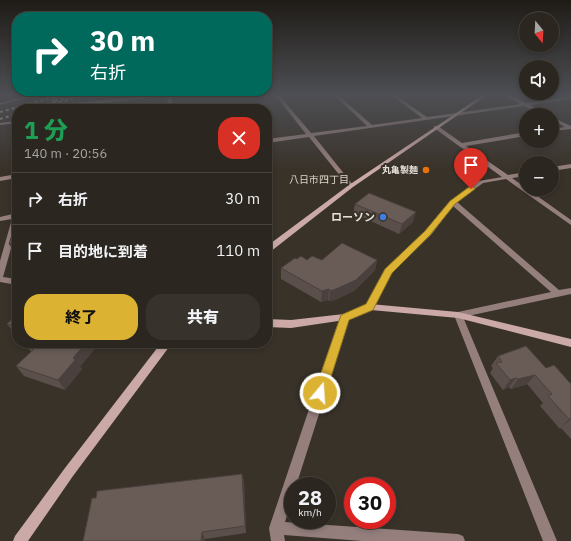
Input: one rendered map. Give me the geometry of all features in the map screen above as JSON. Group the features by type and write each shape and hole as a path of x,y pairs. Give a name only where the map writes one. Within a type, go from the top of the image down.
{"street":[{"path":"298,120 351,186"},
{"path":"364,120 370,126"},
{"path":"272,140 410,120"},
{"path":"272,246 351,186 446,120"},
{"path":"559,121 571,127"},
{"path":"1,124 12,123"},
{"path":"436,127 571,223"},
{"path":"559,129 571,127"},
{"path":"461,144 519,135"},
{"path":"559,168 571,166"},
{"path":"370,307 388,272 428,233 453,202 481,182 519,175"},
{"path":"0,179 12,177"},
{"path":"453,202 558,294"},
{"path":"0,219 12,217"},
{"path":"0,275 12,233"},
{"path":"0,280 12,281"},
{"path":"458,315 571,291"},
{"path":"272,323 291,324 345,317 370,307 458,315 571,343"},
{"path":"458,315 550,541"},
{"path":"345,317 277,534 458,541"},
{"path":"20,541 69,472 163,348"}],"building":[{"path":"369,193 416,212 402,224 355,204"},
{"path":"12,235 12,243 9,244"},
{"path":"342,243 377,260 356,280 336,289 322,291 281,268 295,258 297,259 301,256 307,260 312,256 322,260"},
{"path":"12,320 12,326 7,324"},
{"path":"526,346 546,368 554,365 571,383 571,419 569,419 548,396 552,394 535,375 510,380 496,363 502,362 498,356"},
{"path":"35,348 82,348 73,358 75,360 58,380 16,366"},
{"path":"242,474 245,526 202,532 201,541 83,541 92,498 96,498 97,491"}],"place":[{"name":"丸亀製麺","path":"426,170"},
{"name":"ローソン","path":"383,217"}],"district":[{"name":"八日市四丁目","path":"319,179"}],"route":[{"path":"320,393 345,317 370,307 388,272 428,233 453,202 471,189"}]}
